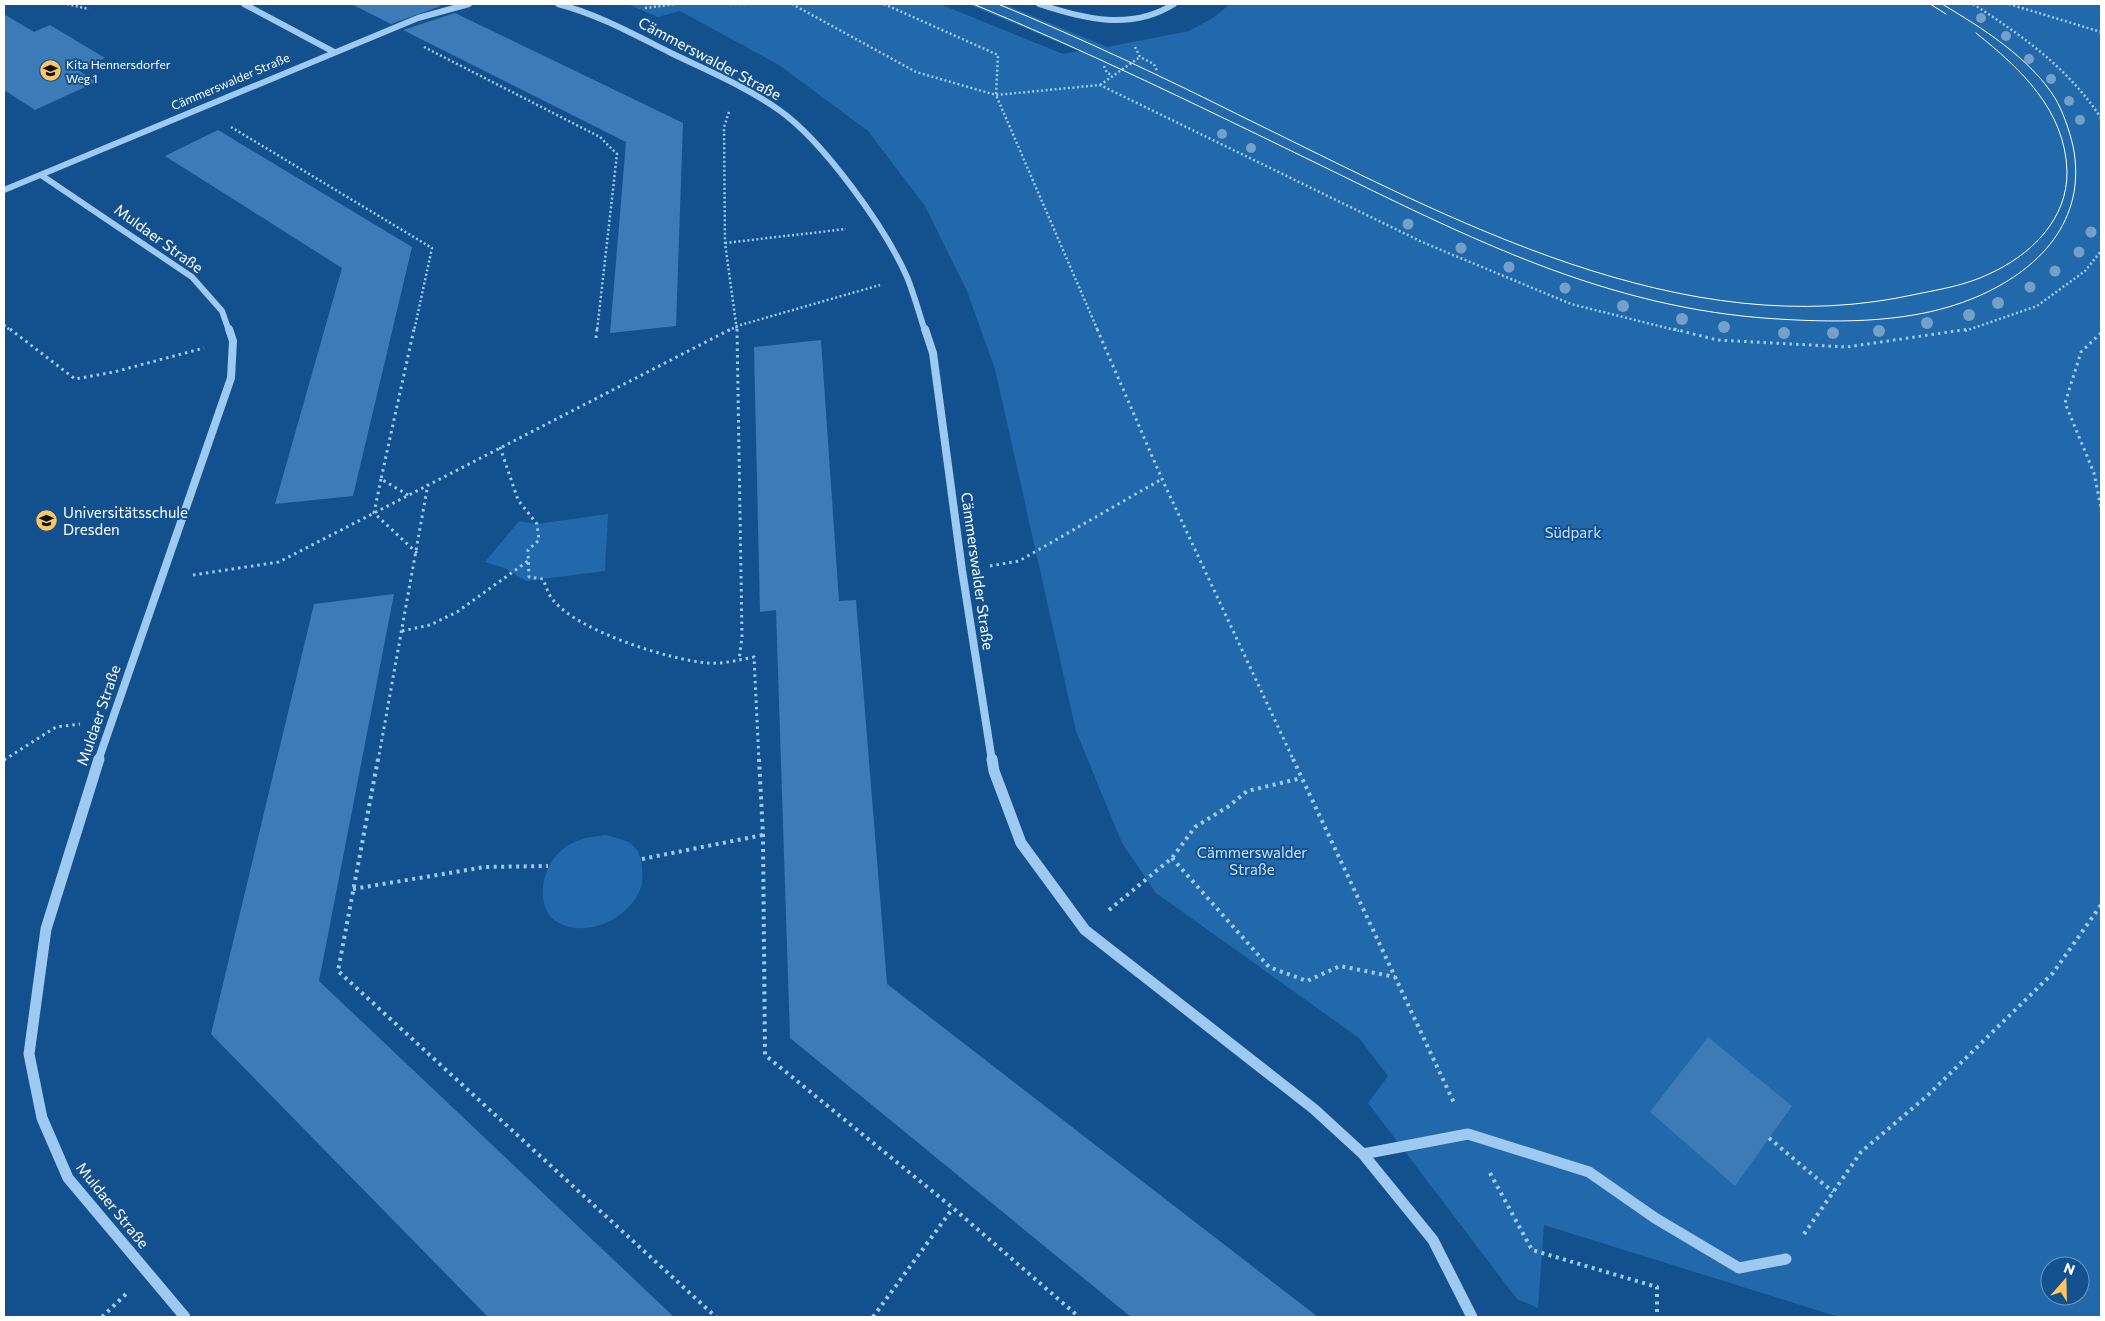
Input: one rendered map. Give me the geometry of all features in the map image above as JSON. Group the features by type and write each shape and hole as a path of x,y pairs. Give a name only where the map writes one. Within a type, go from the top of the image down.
{"street":[{"path":"244,4 334,52"},
{"name":"Cämmerswalder Straße","path":"4,190 418,18 469,4"},
{"name":"Cämmerswalder Straße","path":"558,4 574,8 615,25 739,86 780,111 818,146 879,225 907,277 932,353 962,570 994,771 1021,843 1085,930 1314,1109 1363,1154 1433,1240 1472,1317"},
{"path":"1039,4 1086,20 1121,21 1150,16 1174,4"},
{"name":"Muldaer Straße","path":"41,175 192,278 222,311 233,341 231,378 163,579 111,720 46,929 29,1054 42,1118 68,1178 185,1317"},
{"path":"1363,1154 1468,1134 1589,1172 1655,1218 1739,1268 1786,1259"}],"path":[{"path":"67,4 89,9"},
{"path":"644,9 650,6 676,4"},
{"path":"730,4 746,4"},
{"path":"792,4 916,72 996,95 1100,85 1431,246 1571,304 1718,340 1847,347 1961,332 2037,306 2084,271 2101,251"},
{"path":"884,4 998,55 996,95 1162,480 1468,1134 1532,1250 1657,1287 1657,1317"},
{"path":"1973,4 2024,36 2059,66 2082,89 2101,118"},
{"path":"2009,4 2101,32"},
{"path":"424,48 600,136 617,154 596,338"},
{"path":"1100,85 1140,57 1154,64 1157,71"},
{"path":"1104,66 1107,73 1112,75"},
{"path":"739,86 724,127 725,243 737,326 742,629 739,660"},
{"path":"226,124 432,248 374,513"},
{"path":"725,243 879,225"},
{"path":"163,579 279,562 737,326 907,277"},
{"path":"4,325 75,379 114,372 233,341"},
{"path":"2101,333 2081,352 2065,403 2094,473 2101,508"},
{"path":"500,447 518,500 537,524 539,540 528,550 529,577 543,579 552,599 580,621 647,648 694,661 710,663 754,657 763,835 765,1055 953,1208 1079,1317"},
{"path":"382,479 409,495"},
{"path":"962,570 1019,561 1162,480"},
{"path":"428,484 417,554 338,971 716,1317"},
{"path":"374,513 417,554"},
{"path":"402,631 430,626 458,612 528,562"},
{"path":"4,760 56,727"},
{"path":"1085,930 1172,858 1195,827 1229,806 1246,791 1302,778"},
{"path":"642,859 763,835"},
{"path":"1172,858 1269,968 1307,981 1340,966 1395,977"},
{"path":"353,889 485,867 548,866"},
{"path":"1786,1259 1861,1152 1927,1096 2053,973 2101,905"},
{"path":"1770,1138 1833,1192"},
{"path":"873,1317 953,1208"}],"green space":[{"name":"Südpark","path":"627,4 940,4 1063,54 1079,51 968,4 1004,4 1107,47 1189,31 1213,18 1230,4 2101,4 2101,1317 1839,1317 1544,1225 1538,1308 1517,1299 1368,1103 1388,1076 1359,1038 1156,893 1122,843 1076,731 995,369 967,291 925,206 868,131 779,65 680,11 658,17"},
{"path":"608,514 605,571 526,581 507,569 485,562 519,521 537,524"},
{"path":"606,835 628,842 639,854 642,864 642,880 641,887 635,898 617,917 593,927 568,927 557,922 547,910 543,896 545,879 552,862 571,843 586,838"}],"building":[{"path":"351,4 436,4 441,6 391,24"},
{"path":"455,13 683,123 676,326 610,333 626,142 403,30"},
{"name":"Kita Hennersdorfer Weg 1","path":"4,14 34,32 50,25 105,58 78,70 96,82 35,110 4,90"},
{"path":"218,130 412,247 353,496 275,504 342,268 165,156"},
{"path":"821,340 839,601 856,600 887,984 1318,1317 1131,1317 790,1038 776,610 760,612 754,347"},
{"path":"394,594 319,981 674,1317 488,1317 211,1034 314,604"},
{"path":"1708,1037 1792,1106 1735,1186 1650,1112"}],"tram line":[{"path":"973,4 1145,80 1482,242 1538,264 1595,284 1654,301 1715,312 1778,319 1828,321 1903,317 1951,306 1998,287 2038,258 2054,240 2065,219 2073,197 2076,173 2073,146 2068,127 2055,98 2032,69 2004,45 1942,4"},
{"path":"998,4 1155,74 1405,196 1487,232 1571,264 1656,288 1742,303 1829,306 1917,294 1980,278 2019,257 2032,246 2054,220 2066,188 2067,171 2064,149 2058,129 2049,110 2024,76 1976,33"},
{"path":"1930,4 1946,14"}],"place":[{"name":"Kita Hennersdorfer Weg 1","path":"50,71"},
{"name":"Universitätsschule Dresden","path":"47,521"}]}
